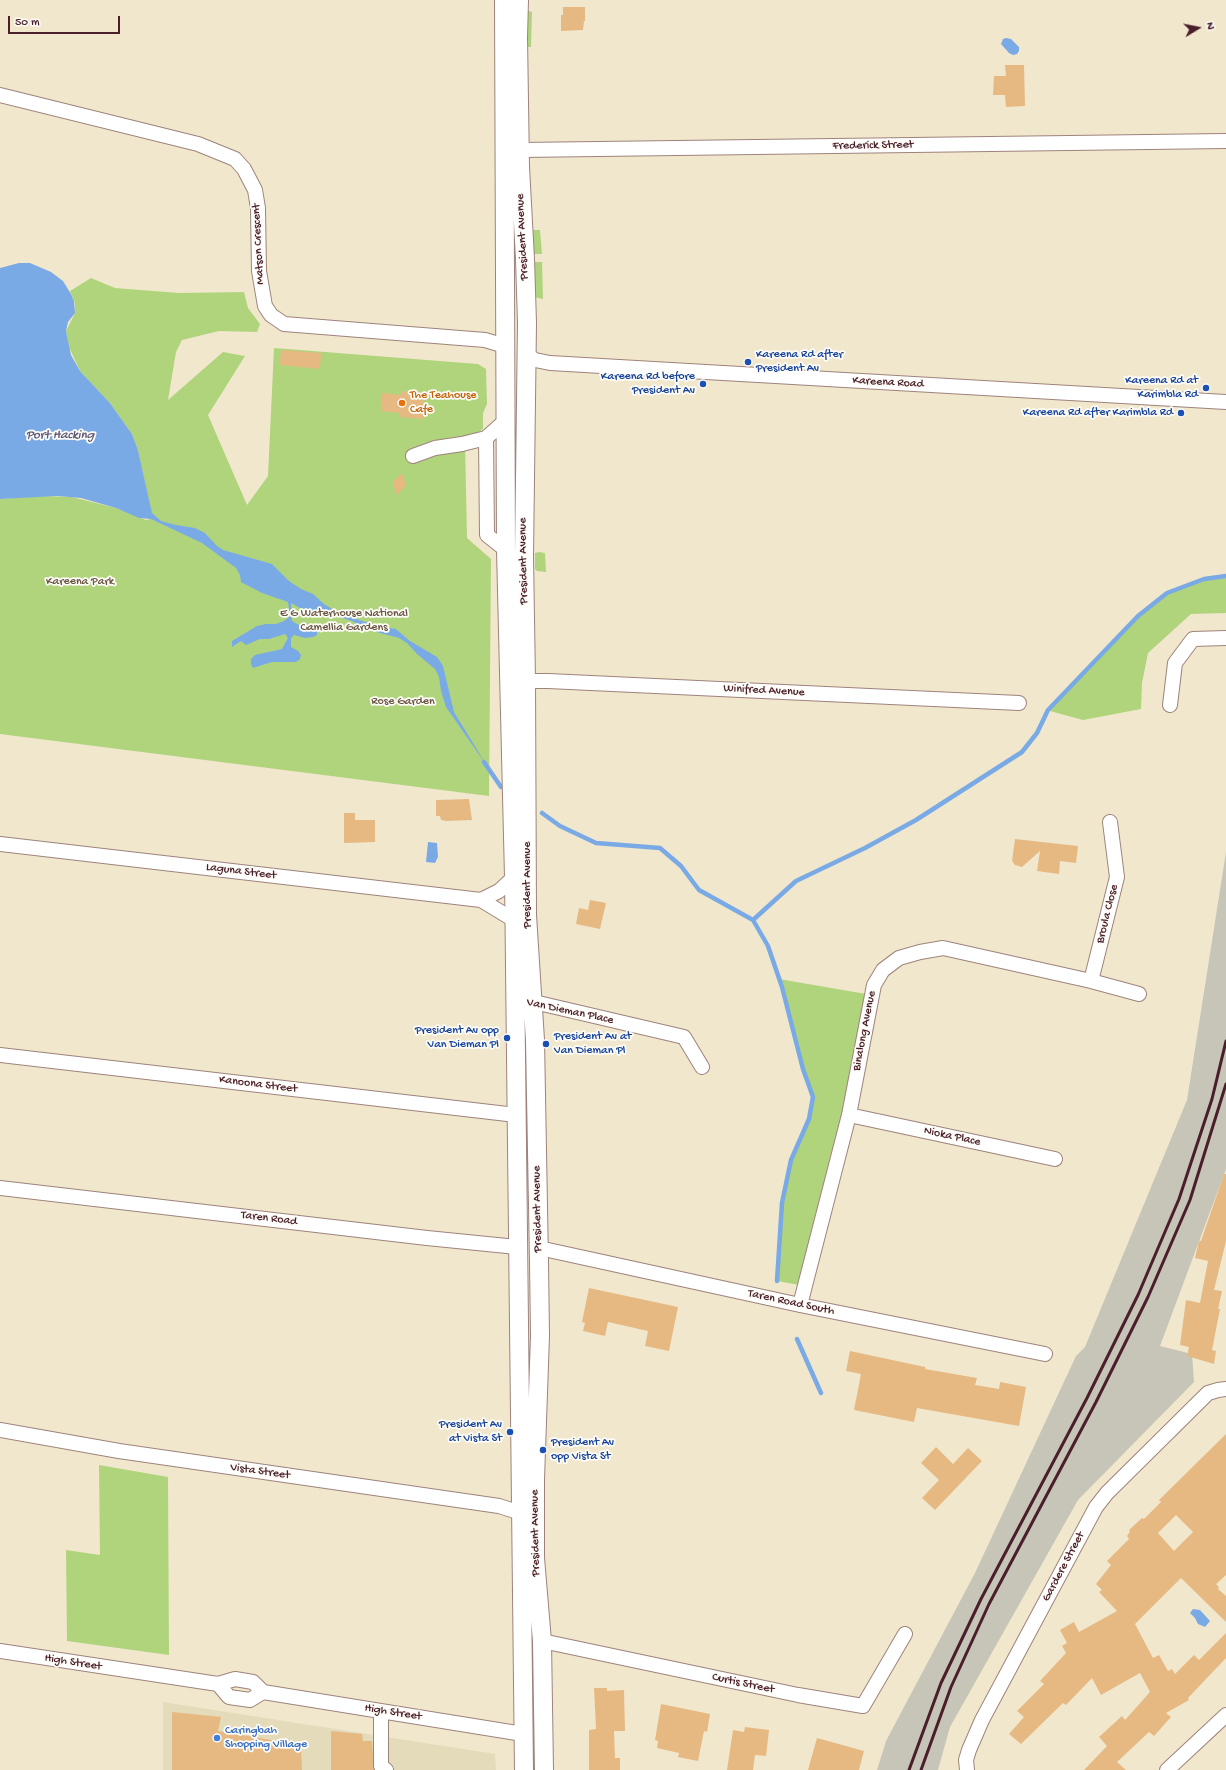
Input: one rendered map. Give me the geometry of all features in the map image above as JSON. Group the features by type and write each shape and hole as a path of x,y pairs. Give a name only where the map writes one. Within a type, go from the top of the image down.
{"main road":[{"name":"President Avenue","path":"504,0 504,422 508,682 514,876 524,1770"},
{"name":"President Avenue","path":"519,0 518,37 520,150 525,259 527,355 524,463 528,934 534,1002 540,1336 534,1479 535,1558 542,1641 544,1770"},
{"name":"Matson Crescent","path":"505,346 527,355"},
{"name":"Winifred Avenue","path":"508,682 526,681"},
{"name":"Van Dieman Place","path":"515,1001 534,1002"},
{"name":"Taren Road","path":"517,1246 539,1248"},
{"path":"522,1637 542,1641"},
{"path":"524,1734 544,1737"}],"street":[{"name":"Matson Crescent","path":"0,95 198,144 235,159 244,169 255,190 258,208 259,271 265,306 271,315 284,324 485,340 505,346"},
{"name":"Frederick Street","path":"520,150 1226,141"},
{"name":"Kareena Road","path":"527,355 535,360 547,363 1226,402"},
{"path":"414,456 435,448 462,444 486,438 504,422"},
{"path":"486,438 487,535 506,550"},
{"path":"1170,705 1175,663 1193,639 1226,638"},
{"name":"Winifred Avenue","path":"526,681 1019,703"},
{"name":"Broula Close","path":"1091,981 1117,877 1110,822"},
{"name":"Laguna Street","path":"0,844 481,900 514,920"},
{"path":"481,900 498,891 514,876"},
{"name":"Binalong Avenue","path":"800,1305 849,1115 874,985 883,970 899,958 942,948 1091,981 1139,994"},
{"name":"Van Dieman Place","path":"534,1002 684,1037 702,1067"},
{"name":"Kanoona Street","path":"0,1055 516,1115"},
{"name":"Nioka Place","path":"849,1115 1055,1159"},
{"name":"Taren Road","path":"0,1188 427,1238 517,1246"},
{"name":"Taren Road South","path":"539,1248 800,1305 1044,1354"},
{"name":"Gardere Street","path":"967,1770 966,1760 969,1750 982,1720 1004,1682 1096,1507 1107,1493 1208,1393 1226,1389"},
{"name":"Vista Street","path":"0,1430 118,1451 499,1506 521,1512"},
{"name":"Curtis Street","path":"542,1641 798,1695 863,1706 905,1634"},
{"name":"High Street","path":"0,1652 218,1684 235,1679 253,1682 263,1692 524,1734"},
{"path":"218,1684 229,1698 250,1700 263,1692"},
{"path":"381,1712 381,1766 386,1770"},
{"path":"1167,1770 1226,1715"}],"shaded area":[{"path":"1226,852 1226,1169 1160,1346 1192,1354 1194,1382 1078,1500 950,1727 938,1770 877,1770 886,1741 975,1573 1076,1356 1085,1347 1187,1100"},
{"name":"Caringbah Shopping Village","path":"163,1702 495,1754 496,1770 163,1770"}],"green space":[{"path":"526,10 532,12 531,47 527,47"},
{"path":"531,230 540,230 542,254 534,254"},
{"path":"534,262 542,262 543,299 534,297"},
{"name":"E G Waterhouse National Camellia Gardens","path":"91,278 115,288 179,293 244,292 248,308 260,324 257,332 219,331 182,340 176,352 168,400 223,352 245,356 208,415 247,505 268,476 274,348 478,364 486,369 487,404 483,413 483,429 465,441 467,538 491,559 489,796 0,734 0,499 43,496 72,497 116,508 146,520 150,519 152,515 138,450 132,434 110,403 80,371 69,347 66,331 75,313 75,303 70,291"},
{"path":"535,553 545,553 546,572 537,571 535,569"},
{"path":"1226,576 1226,613 1191,614 1148,653 1142,683 1141,709 1083,720 1050,711 1138,616 1167,593 1204,579"},
{"path":"779,979 872,995 805,1286 777,1281 782,1203 791,1160 809,1119 813,1097 803,1069"},
{"path":"99,1465 168,1477 169,1655 67,1641 66,1550 100,1555"}],"water":[{"path":"1003,39 1011,39 1019,47 1017,54 1013,55 1009,53 1001,44"},
{"name":"Port Hacking","path":"19,263 30,263 51,272 63,281 71,294 74,301 75,313 68,322 66,331 71,355 80,371 110,403 132,434 138,450 152,513 161,521 195,528 205,533 217,546 223,550 272,564 289,581 301,589 313,594 324,604 339,613 377,626 396,629 410,641 437,657 443,666 454,712 487,766 446,707 441,691 439,677 435,669 417,654 407,643 399,638 369,630 352,621 323,612 300,608 291,603 292,621 299,625 312,627 317,630 317,635 305,638 294,635 291,638 291,647 298,651 301,655 300,659 296,662 272,662 253,668 251,659 255,655 282,649 288,638 285,634 269,639 260,639 246,645 241,641 232,647 232,641 257,626 276,624 284,621 290,616 288,602 262,593 241,582 240,575 236,568 202,543 151,519 139,518 116,508 81,498 57,496 0,499 0,268"},
{"path":"428,842 437,843 438,857 435,863 426,862"},
{"path":"1193,1609 1200,1610 1210,1621 1205,1627 1198,1624 1190,1613"}],"building":[{"path":"563,7 585,7 585,21 583,30 561,31 561,15 563,15"},
{"path":"1005,65 1024,65 1025,106 1006,107 1005,95 993,95 994,76 1006,76"},
{"path":"281,350 321,353 320,369 280,365"},
{"name":"The Teahouse Cafe","path":"401,391 424,393 423,419 399,417 399,413 381,411 382,393 401,395"},
{"path":"402,473 406,486 396,495 393,482"},
{"path":"469,799 472,820 446,821 441,820 440,816 436,816 436,800"},
{"path":"344,813 355,813 355,820 375,820 375,842 344,843"},
{"path":"1015,839 1078,846 1076,863 1060,861 1059,874 1037,871 1040,851 1022,867 1015,865 1012,861"},
{"path":"590,900 606,903 600,929 576,924 579,908 588,910"},
{"path":"1224,1174 1226,1174 1226,1241 1214,1290 1222,1291 1212,1350 1216,1351 1214,1364 1187,1356 1189,1347 1180,1345 1186,1300 1200,1303 1208,1261 1195,1258 1199,1241 1201,1241"},
{"path":"589,1288 678,1307 669,1351 645,1346 648,1331 608,1322 605,1336 583,1331 585,1323 582,1322"},
{"path":"850,1351 925,1367 925,1369 977,1378 975,1385 999,1389 1000,1382 1026,1387 1019,1426 917,1408 914,1422 854,1410 861,1374 846,1371"},
{"path":"1226,1434 1226,1575 1216,1584 1219,1587 1218,1589 1226,1596 1226,1622 1181,1578 1135,1624 1153,1658 1159,1655 1168,1671 1172,1669 1175,1674 1194,1655 1199,1660 1226,1633 1226,1658 1188,1698 1189,1700 1166,1713 1171,1717 1154,1736 1149,1732 1117,1762 1126,1770 1084,1770 1107,1746 1099,1737 1122,1716 1125,1720 1150,1692 1140,1673 1101,1695 1092,1678 1066,1705 1063,1703 1021,1744 1009,1734 1024,1717 1017,1711 1044,1684 1040,1681 1066,1653 1062,1646 1067,1643 1060,1630 1074,1622 1079,1632 1117,1611 1099,1592 1102,1590 1096,1584 1111,1565 1107,1561 1129,1539 1127,1536 1130,1532 1129,1530 1142,1518 1144,1519 1161,1502 1159,1500","holes":["1176,1515 1193,1532 1174,1551 1158,1533"]},
{"path":"936,1447 953,1464 968,1448 982,1461 935,1510 922,1498 939,1480 921,1463"},
{"path":"594,1688 607,1688 607,1691 624,1690 625,1731 614,1731 615,1758 620,1758 620,1770 589,1770 589,1730 596,1729"},
{"path":"661,1704 710,1714 707,1732 704,1731 698,1761 678,1757 679,1753 657,1748 658,1741 655,1740"},
{"name":"Caringbah Shopping Village","path":"172,1712 221,1717 218,1731 301,1745 302,1770 172,1770"},
{"path":"745,1727 769,1730 766,1756 755,1755 753,1770 727,1770 733,1730 744,1732"},
{"name":"Caringbah Shopping Village","path":"331,1731 362,1734 363,1741 372,1741 374,1770 331,1770"},
{"path":"817,1738 864,1751 859,1770 808,1770"}],"waterway":[{"path":"753,920 796,881 865,848 916,820 1022,752 1037,733 1048,710 1138,616 1167,593 1204,579 1226,576"},
{"path":"484,762 501,787"},
{"path":"542,813 560,826 596,843 660,848 681,866 699,890 753,920 768,946 782,987 803,1069 813,1097 809,1119 791,1160 782,1203 777,1281"},
{"path":"797,1339 821,1393"}],"railway":[{"path":"909,1770 941,1683 981,1599 1087,1398 1138,1295 1179,1199 1212,1099 1226,1041"},
{"path":"921,1770 951,1687 989,1604 1096,1402 1148,1297 1190,1200 1226,1084"}],"place":[{"name":"Kareena Rd after President Av","path":"748,362"},
{"name":"Kareena Rd before President Av","path":"703,384"},
{"name":"Kareena Rd at Karimbla Rd","path":"1206,388"},
{"name":"The Teahouse Cafe","path":"402,403"},
{"name":"Kareena Rd after Karimbla Rd","path":"1181,413"},
{"name":"President Av opp Van Dieman Pl","path":"507,1038"},
{"name":"President Av at Van Dieman Pl","path":"546,1044"},
{"name":"President Av at Vista St","path":"510,1432"},
{"name":"President Av opp Vista St","path":"543,1450"},
{"name":"Caringbah Shopping Village","path":"217,1738"}],"park label":[{"name":"Kareena Park","path":"80,582"},
{"name":"Rose Garden","path":"403,702"}]}
